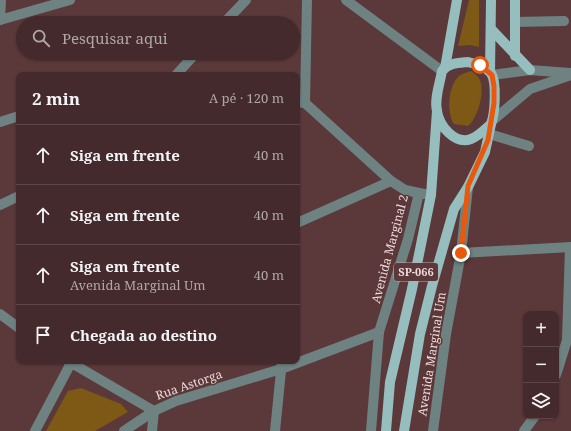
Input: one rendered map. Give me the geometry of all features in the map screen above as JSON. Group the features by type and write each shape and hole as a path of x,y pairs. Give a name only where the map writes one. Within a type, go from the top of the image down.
{"main road":[{"name":"SP-066","path":"386,431 390,382 432,195 437,98 457,0"},
{"name":"SP-066","path":"404,431 420,334 430,293 454,209 468,186 484,152 492,122 494,86 491,74 492,0"},
{"path":"515,0 515,56"},
{"path":"492,30 515,56 530,70"},
{"path":"444,69 458,63 468,62 480,65 491,74"},
{"path":"436,111 444,128 453,137 462,141 472,139 492,122"}],"street":[{"path":"1,0 0,20 70,0"},
{"path":"231,16 246,0"},
{"path":"307,0 301,103 391,181 406,190 432,195"},
{"path":"346,0 444,69"},
{"path":"515,22 564,21"},
{"path":"179,72 190,60"},
{"path":"491,74 530,70 571,74"},
{"path":"492,122 530,89 571,74"},
{"path":"0,122 16,117"},
{"path":"489,134 529,146"},
{"path":"300,222 391,181"},
{"name":"Avenida Marginal Um","path":"433,431 446,334 461,253 468,186"},
{"name":"Avenida Marginal 2","path":"372,431 379,332 408,239 419,193"},
{"path":"0,205 16,197"},
{"path":"461,253 570,247 567,340 559,365"},
{"path":"0,314 16,326"},
{"name":"Rua Astorga","path":"300,359 379,332"},
{"path":"35,431 69,364"},
{"path":"73,364 154,411 152,431"},
{"path":"275,431 281,365"},
{"name":"Rua Astorga","path":"124,431 154,411 176,401 281,365"},
{"path":"524,431 533,419"}],"shaded area":[{"path":"469,0 479,0 479,47 470,45 458,46"},
{"path":"471,71 478,77 481,83 482,89 480,104 475,117 468,126 454,124 449,109 451,91 458,77"},
{"path":"81,388 121,404 128,412 95,431 46,431 68,391"}],"route":[{"path":"461,253 468,186 488,140 494,103 494,86 492,75 480,65"}]}
